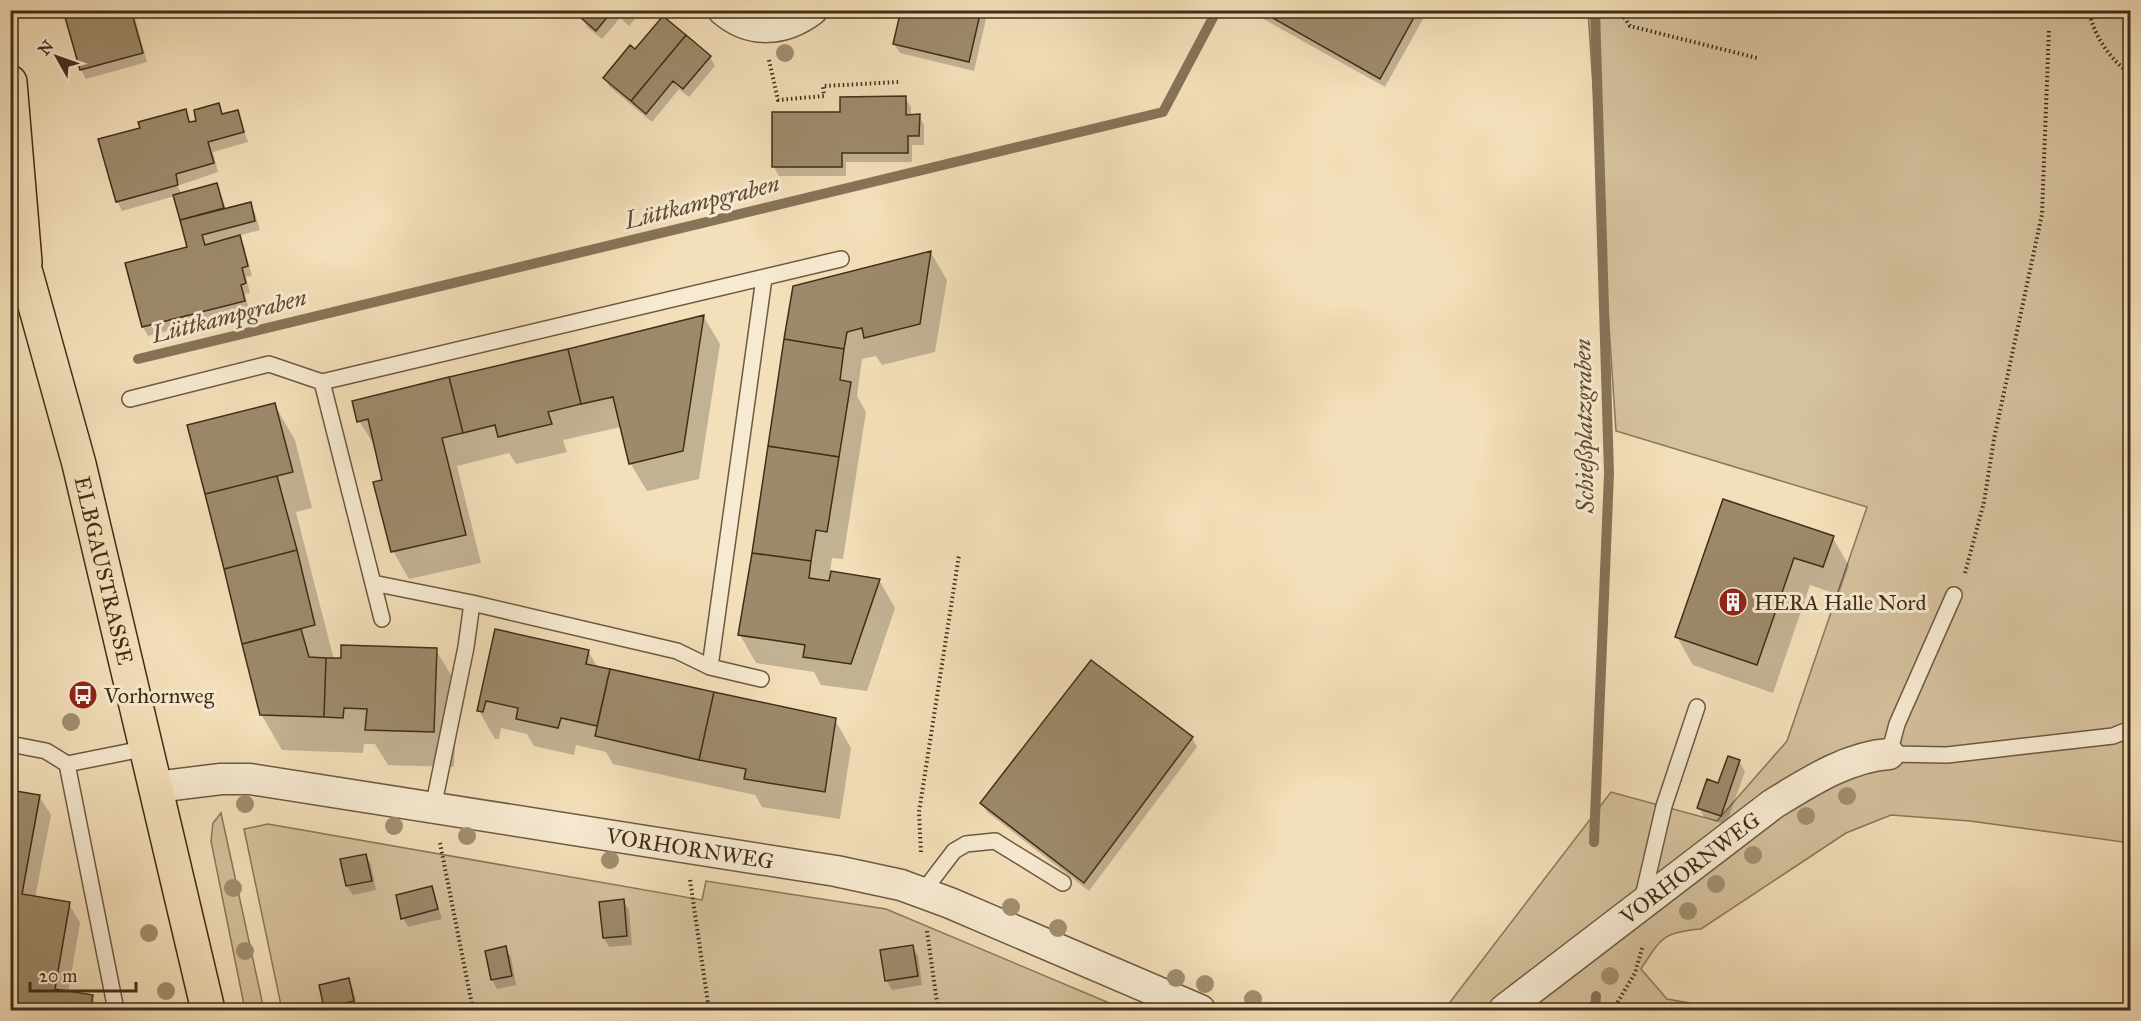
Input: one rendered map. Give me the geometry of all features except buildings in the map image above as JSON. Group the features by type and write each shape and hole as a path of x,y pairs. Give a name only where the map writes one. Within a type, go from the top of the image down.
{"main road":[{"name":"ELBGAUSTRASSE","path":"10,82 26,273"},
{"name":"ELBGAUSTRASSE","path":"10,238 26,273 78,464 147,748 207,1011"}],"street":[{"path":"723,10 731,17 762,28 795,23 812,10"},
{"name":"VORHORNWEG","path":"1504,1011 1773,804 1806,784 1845,765 1875,755 1890,754"},
{"name":"VORHORNWEG","path":"156,787 221,779 250,779 836,871 901,885 922,893 1200,1011"}],"lane":[{"path":"130,399 269,364 322,382 841,259"},
{"path":"710,667 764,278"},
{"path":"322,382 382,619"},
{"path":"373,583 472,603 677,651 710,667 761,680"},
{"path":"1954,595 1897,724 1890,754 1947,755 2113,736 2130,729"},
{"path":"433,808 466,648 472,603"},
{"path":"1641,904 1664,806 1697,707"},
{"path":"10,744 46,751 67,764 147,748"},
{"path":"67,764 116,1011"},
{"path":"922,893 954,852 966,844 995,841 1063,883"}],"path":[{"path":"1619,10 1630,26 1757,58"},
{"path":"2089,10 2092,27 2118,65 2130,74"},
{"path":"1954,595 1964,579 1984,502 1994,439 2042,214 2049,28"},
{"path":"774,78 778,100 824,96 823,86 899,82"},
{"path":"938,1011 922,893 919,812 959,555"},
{"path":"433,808 473,1011"},
{"path":"686,847 709,1011"},
{"path":"1613,1011 1635,974 1645,939"}],"shaded area":[{"path":"1588,11 2130,11 2130,843 1970,821 1891,815 1846,833 1701,929 1678,932 1664,939 1653,950 1641,969 1667,999 1729,1010 1444,1010 1611,792 1717,821 1787,741 1867,507 1616,431"},
{"path":"221,813 264,1010 245,1010 211,841 213,823"},
{"path":"268,824 702,900 706,881 886,909 1126,1010 282,1010 244,829"}],"waterway":[{"name":"Lüttkampgraben","path":"138,359 1163,112 1217,10"},
{"name":"Schießplatzgraben","path":"1594,842 1609,473 1595,10"},
{"name":"Schießplatzgraben","path":"1595,1010 1596,996"}],"place":[{"name":"HERA Halle Nord","path":"1733,602"},
{"name":"Vorhornweg","path":"83,695"}]}
